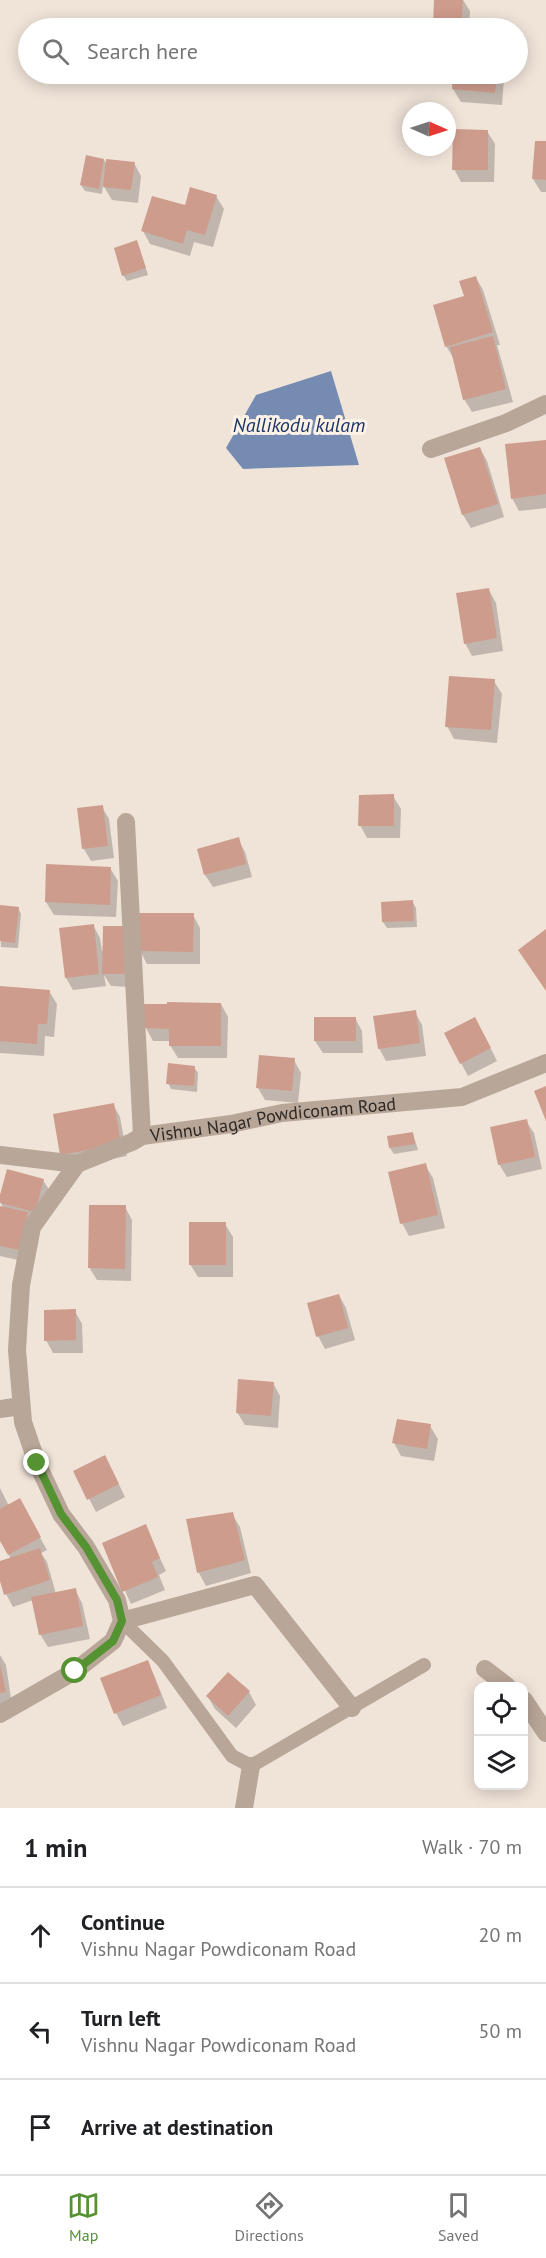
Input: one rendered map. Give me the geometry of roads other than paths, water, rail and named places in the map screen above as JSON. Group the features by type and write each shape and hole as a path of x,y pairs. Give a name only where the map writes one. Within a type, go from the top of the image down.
{"street":[{"path":"431,449 506,423 546,404"},
{"path":"126,822 142,1136"},
{"name":"Vishnu Nagar Powdiconam Road","path":"77,1164 142,1136 231,1124 282,1113 462,1097 546,1063"},
{"path":"0,1155 77,1164 32,1227 21,1285 17,1350 21,1406 23,1422 41,1473 61,1514 86,1547 117,1600 122,1621 113,1641 75,1671 0,1714"},
{"path":"0,1409 21,1406"},
{"path":"122,1621 255,1585 352,1708"},
{"path":"485,1669 502,1682"},
{"path":"528,1706 546,1733"},
{"path":"244,1808 251,1766"}],"lane":[{"path":"122,1621 163,1661 232,1756 251,1766 424,1665"}],"water":[{"name":"Nallikodu kulam","path":"331,371 359,465 243,469 226,448 256,395"}]}
